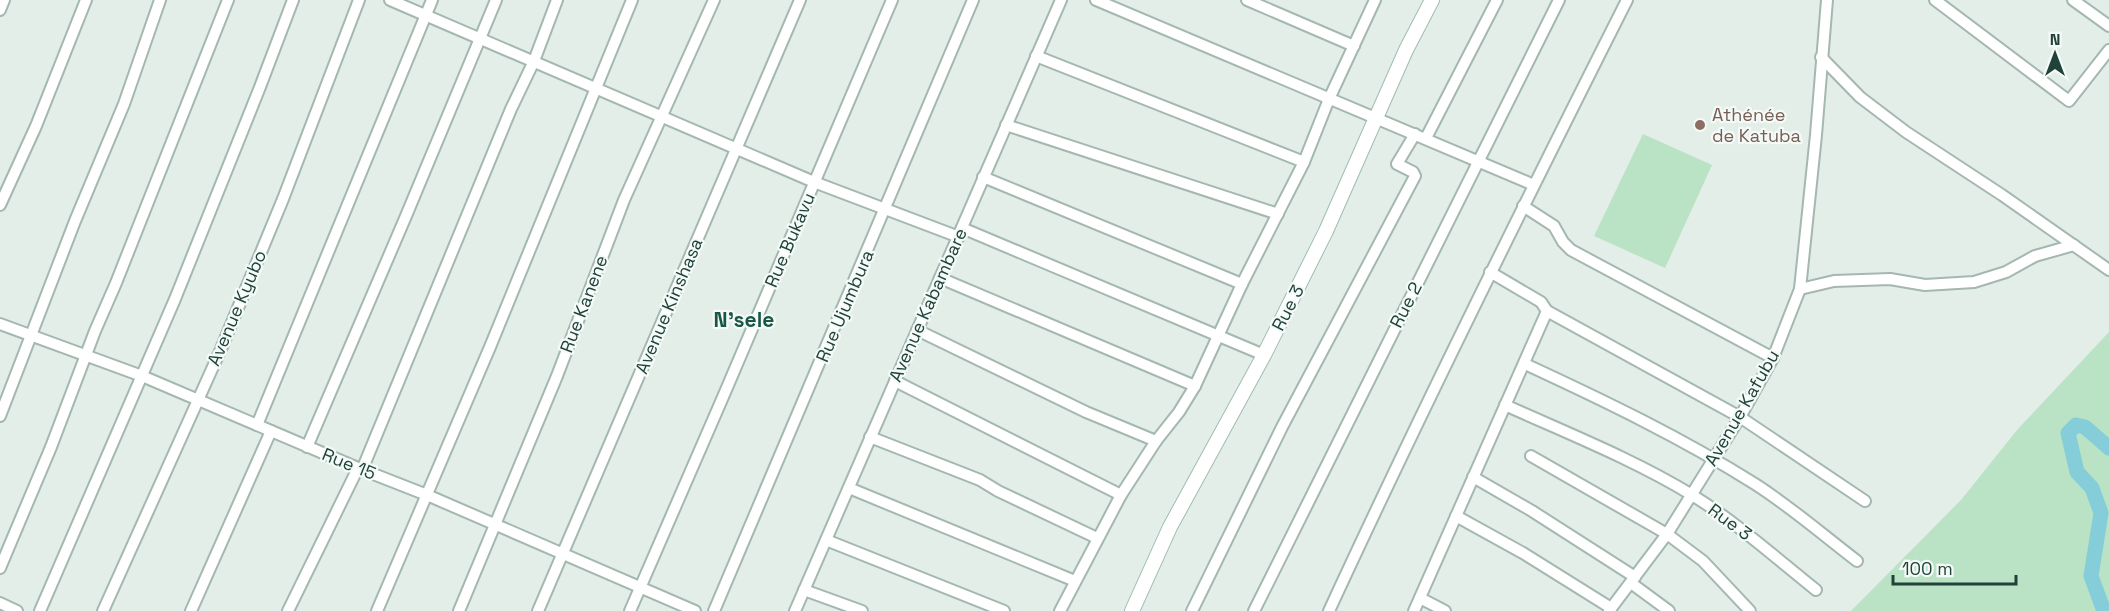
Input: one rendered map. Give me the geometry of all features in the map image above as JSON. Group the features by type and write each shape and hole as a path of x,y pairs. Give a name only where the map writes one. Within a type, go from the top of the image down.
{"street":[{"path":"0,10 4,0"},
{"path":"0,205 36,126 86,0"},
{"path":"0,416 75,221 124,104 160,0"},
{"path":"0,568 51,447 228,0"},
{"path":"40,611 175,300 293,0"},
{"name":"Avenue Kyubo","path":"103,611 199,401 283,199 359,0"},
{"path":"390,0 814,182 886,209 960,232 1264,355"},
{"path":"257,425 432,0"},
{"path":"308,447 496,0"},
{"path":"288,611 360,469 511,109 534,61 557,0"},
{"path":"377,611 490,347 632,0"},
{"name":"Rue Kanene","path":"459,611 557,376 624,200 714,0"},
{"name":"Avenue Kinshasa","path":"538,611 800,0"},
{"name":"Rue Bukavu","path":"630,611 891,0"},
{"name":"Rue Ujumbura","path":"714,611 974,0"},
{"name":"Avenue Kabambare","path":"795,611 1061,0"},
{"path":"1095,0 1534,185"},
{"path":"1247,0 1354,46"},
{"path":"1060,611 1121,495 1195,386 1242,284 1304,162 1329,99 1375,0"},
{"name":"Rue 3","path":"1132,611 1170,527 1264,355 1326,231 1406,50 1432,0"},
{"path":"1426,138 1497,0"},
{"name":"Rue 2","path":"1254,611 1559,0"},
{"path":"1329,611 1399,459 1490,272 1627,0"},
{"name":"Avenue Kafubu","path":"1610,610 1667,534 1740,417 1773,358 1800,289 1827,0"},
{"path":"1935,0 2069,101 2109,50"},
{"path":"2073,0 2109,26"},
{"path":"1036,56 1304,162"},
{"path":"1821,57 1860,97 1906,132 2109,270"},
{"path":"1006,125 1278,214"},
{"path":"1192,611 1282,427 1415,176 1413,172 1396,164 1415,134"},
{"path":"983,177 1242,284"},
{"path":"1523,206 1554,226 1563,242 1571,250 1773,358"},
{"path":"1800,289 1834,280 1890,279 1925,285 1974,282 2006,272 2035,256 2074,245"},
{"path":"1490,272 1541,302 1547,311 1740,417 1865,501"},
{"path":"940,279 1195,386"},
{"path":"1414,611 1547,311"},
{"name":"Rue 15","path":"0,324 142,376 360,469 427,495 695,611"},
{"path":"917,330 1086,412 1156,441"},
{"path":"1525,364 1675,437 1713,459 1781,502 1857,561"},
{"path":"895,381 1121,495"},
{"name":"Rue 3","path":"1506,405 1612,453 1692,495 1739,528 1816,590"},
{"path":"191,611 271,431"},
{"path":"870,437 980,480 998,491 1097,538"},
{"path":"1531,456 1667,534 1703,561 1750,611"},
{"path":"1473,477 1532,511 1633,580 1669,611"},
{"path":"849,488 1075,581"},
{"path":"1456,516 1523,553 1610,610"},
{"path":"826,540 1004,611"},
{"path":"804,590 862,611"},
{"path":"1420,598 1445,611"},
{"path":"0,603 17,611"}],"green space":[{"path":"1643,134 1712,165 1665,268 1594,236"},
{"path":"2109,332 2109,611 1851,611 1961,500 2017,430"}],"waterway":[{"path":"2104,611 2091,576 2101,513 2092,488 2077,472 2068,433 2076,425 2085,427 2109,448"}],"place":[{"name":"Athénée de Katuba","path":"1700,125"}],"district":[{"name":"N'sele","path":"744,320"}]}
